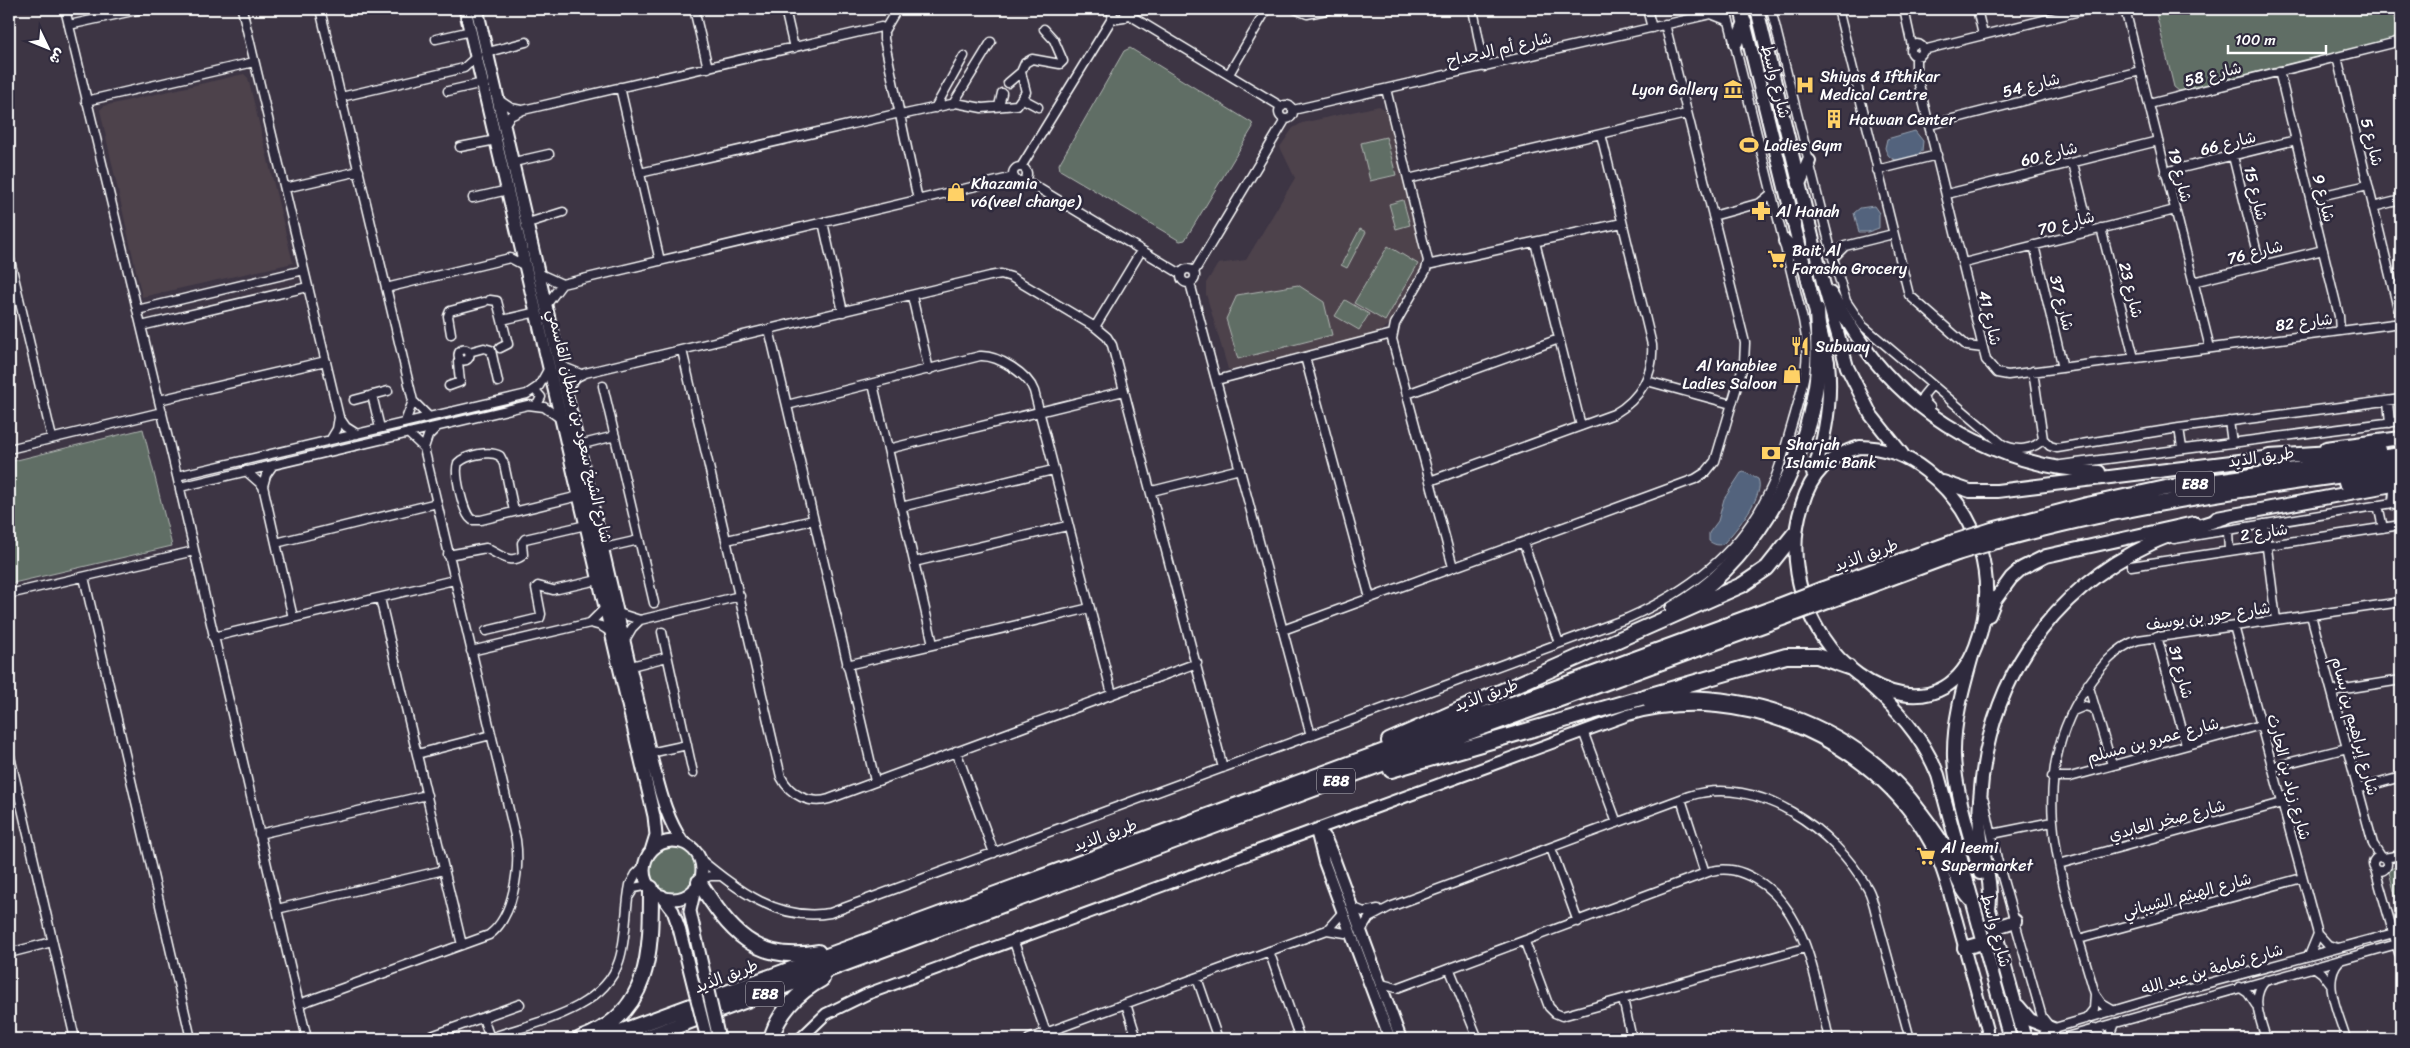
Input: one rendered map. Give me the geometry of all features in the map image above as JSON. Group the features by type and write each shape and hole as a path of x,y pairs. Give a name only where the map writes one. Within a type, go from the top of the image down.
{"highway":[{"path":"1628,637 1677,607 1721,573 1740,554 1773,508 1796,458 1812,405 1818,367 1817,310"},
{"path":"2269,457 2401,448"},
{"name":"طريق الذيد","path":"642,1039 1320,787 1825,595 2063,510 2150,491 2401,455"},
{"name":"طريق الذيد","path":"1995,535 2122,510 2258,487 2401,467"},
{"path":"2258,487 2284,489 2401,479"},
{"path":"1336,769 1360,753 1628,637 1755,578 1778,558 1796,533"},
{"name":"طريق الذيد","path":"601,1039 703,1003 863,941 1336,769 1782,612"},
{"path":"1320,787 1355,781 1614,704 1786,656 1817,656 1848,667"},
{"path":"1614,704 1686,698 1729,700 1794,718 1835,737 1872,763 1906,794 1941,842 1964,890 1971,899"},
{"path":"698,883 725,921 748,941 761,948 776,953 806,955 863,941"},
{"path":"580,1039 604,1029 617,1020 636,996 646,966 654,890"},
{"path":"771,1039 779,1019 799,994 812,985 865,962 888,948"}],"main road":[{"name":"شارع الشيخ سعود بن سلطان القاسمي","path":"465,9 471,31 482,54 499,100 547,304 562,419 655,822 656,835 652,851"},
{"name":"شارع الشيخ سعود بن سلطان القاسمي","path":"477,9 482,54 482,79 536,312 555,366 566,389 650,753 667,816 683,842"},
{"name":"شارع واسط","path":"1741,9 1826,346 1830,394 1827,428 1798,516 1796,533 1798,578 1807,607 1824,639 1848,667 1902,716 1929,753 1941,783 2008,1038"},
{"name":"شارع واسط","path":"1757,9 1823,282 1853,383 1871,415 1905,458"},
{"path":"1736,43 1745,22"},
{"path":"1799,184 1809,161"},
{"path":"1785,241 1805,264"},
{"path":"1823,282 1855,334 1886,374 1917,404 1948,426 1988,448 2021,460 2056,467 2134,473"},
{"path":"1810,483 1819,469 1831,459 1852,449 1876,447 1891,450 1938,480 1970,490 1997,491 2269,457 2401,438"},
{"path":"1938,480 1966,515 1983,556 1987,591 1980,636"},
{"path":"2398,502 2396,491 2401,484"},
{"path":"1863,679 1900,695 1927,695 1949,685 1958,677 1972,656 1995,600 2002,588 2022,568 2059,552 2227,516 2401,484"},
{"path":"1988,909 1990,889 1980,827 1983,760 1994,716 2013,673 2026,651 2054,613 2101,572 2135,551 2167,537 2227,516"},
{"path":"611,632 619,643 625,640"},
{"name":"شارع واسط","path":"1972,656 1958,717 1954,757 1960,798 1988,909 2025,1039"},
{"path":"707,1039 680,928 673,911 654,890 645,875 645,865 652,851 666,842 683,842 695,851 702,866 690,910 720,1039"},
{"path":"654,890 669,898 683,896 698,883"},
{"path":"1994,928 2015,922"},
{"path":"1964,948 1983,943"},
{"path":"2014,1000 2030,1020 2056,1034"}],"street":[{"path":"65,9 180,487 307,1039"},
{"path":"69,25 142,9"},
{"path":"242,9 339,418 337,429 331,439"},
{"path":"320,9 413,401 405,422"},
{"path":"694,9 708,68"},
{"path":"785,9 794,48"},
{"path":"897,9 884,31 886,49 918,200"},
{"path":"1229,74 1267,9"},
{"path":"1295,9 1307,14 1329,9"},
{"path":"1302,9 1329,9"},
{"path":"1473,9 1484,67"},
{"path":"1647,9 1652,28"},
{"path":"700,859 721,876 775,909 803,915 822,914 845,908 1628,618 1679,592 1726,554 1748,528 1763,505 1779,468 1807,366 1806,330 1726,9"},
{"path":"1771,9 1843,294 1858,320 2006,447 2018,449 2034,447 2044,439"},
{"path":"1838,9 1906,288 1913,300 1967,346 1983,348"},
{"path":"1904,9 1910,33 1918,46 1983,35 2088,9"},
{"path":"1977,9 1983,35"},
{"name":"شارع 19","path":"2125,9 2210,348"},
{"path":"1126,11 1282,107 1288,106 1293,110 1292,117 1286,120 1194,272 1195,278 1190,283 1184,282 1181,274 1025,180 1017,181 1014,177 1014,171 1021,167 1113,13 1120,20 1126,11"},
{"name":"شارع أم الدحداح","path":"1293,110 1652,28 1714,11 1729,21"},
{"path":"505,124 510,116 521,110 881,28 892,17"},
{"path":"1283,630 1689,481 1706,472 1714,461 1720,448 1742,369 1739,324 1665,24"},
{"path":"881,28 881,36 886,49"},
{"path":"1008,83 1029,60 1062,62 1064,59 1054,40 1044,29"},
{"path":"436,39 471,31"},
{"name":"شارع 58","path":"2149,104 2401,41"},
{"path":"341,97 464,68 482,54 526,42"},
{"path":"953,104 991,42"},
{"name":"شارع 41","path":"1918,46 1912,53 1916,56 1916,72 1988,365 1997,373 2008,375 2210,348"},
{"path":"935,108 964,56"},
{"name":"شارع 5","path":"2337,57 2401,322"},
{"path":"86,100 254,62"},
{"path":"464,68 482,79"},
{"name":"شارع 54","path":"1929,125 2140,71"},
{"path":"640,173 900,114 953,104 982,108 1015,106 1024,98 1026,88 1020,72"},
{"name":"شارع 9","path":"2279,72 2339,316 2340,331"},
{"path":"448,91 482,79"},
{"path":"620,87 660,261"},
{"path":"1386,89 1428,265 1395,324 1392,334 1453,567"},
{"path":"999,106 1002,93"},
{"path":"1024,98 1038,107"},
{"path":"499,100 511,108 521,110"},
{"path":"1282,107 1279,113 1286,120"},
{"path":"1408,179 1686,114"},
{"path":"1430,481 1622,410 1636,397 1646,381 1652,363 1652,345 1600,134"},
{"path":"460,147 496,140"},
{"name":"شارع 60","path":"1946,194 2074,163 2158,140"},
{"name":"شارع 66","path":"2165,172 2296,140"},
{"path":"514,162 549,154"},
{"path":"1877,170 1937,155"},
{"name":"شارع 15","path":"2233,156 2260,265"},
{"path":"2074,163 2090,231"},
{"path":"1021,167 1028,173 1025,180"},
{"path":"285,188 359,171"},
{"path":"540,274 562,284 1014,177"},
{"path":"2310,198 2368,185"},
{"path":"473,198 508,190"},
{"path":"1712,216 1760,203 1772,193"},
{"path":"2373,206 2401,200"},
{"path":"1760,203 1776,209"},
{"name":"شارع 70","path":"1964,263 2175,210"},
{"path":"528,223 563,212"},
{"path":"823,222 843,312"},
{"path":"1428,265 1622,223"},
{"name":"شارع 23","path":"2101,228 2134,358"},
{"path":"1829,242 1845,246 1893,234"},
{"path":"1534,242 1581,426"},
{"path":"386,288 510,258 520,244"},
{"path":"1833,258 1845,246"},
{"name":"شارع 37","path":"2034,246 2063,368"},
{"name":"شارع 76","path":"2193,282 2323,250"},
{"path":"1095,327 1141,251"},
{"path":"9,256 52,438"},
{"path":"510,258 525,266"},
{"path":"1181,274 1186,269 1194,272"},
{"path":"137,310 304,270"},
{"path":"177,476 528,394 535,390 555,366 581,374 996,275 1006,275 1095,327 1107,337 1112,345 1224,768"},
{"path":"262,280 266,297"},
{"path":"1190,283 1311,736"},
{"path":"547,304 562,284"},
{"path":"141,326 308,287"},
{"path":"912,296 929,370"},
{"path":"449,386 460,382 458,364 461,351 469,352 484,348 496,349 508,345 497,300 450,311 448,316 451,334"},
{"path":"176,301 180,317"},
{"path":"502,320 536,312"},
{"name":"شارع 82","path":"2210,348 2401,322"},
{"path":"769,329 875,781"},
{"path":"1217,380 1392,334"},
{"path":"1407,394 1559,340"},
{"path":"496,349 498,382"},
{"path":"682,350 784,782 800,795 819,802 1197,663"},
{"path":"787,405 967,361 976,357 988,356 1030,382 1112,694"},
{"path":"1305,357 1370,598"},
{"path":"159,400 326,361"},
{"path":"2034,372 2044,439 2050,446 2057,448 2179,428 2401,399"},
{"path":"566,389 581,374"},
{"path":"1646,381 1731,404"},
{"path":"873,384 933,644"},
{"path":"1932,385 1924,394 1924,399 1948,426"},
{"path":"603,386 654,603"},
{"path":"535,390 541,397 537,405"},
{"path":"354,400 388,391"},
{"path":"888,449 1039,414 1124,391"},
{"path":"372,396 380,428"},
{"path":"413,401 429,417"},
{"path":"2388,401 2390,423"},
{"path":"180,487 408,433 537,405 548,408 562,419"},
{"path":"9,448 162,412"},
{"path":"339,418 346,427 357,434"},
{"path":"2229,421 2232,443"},
{"path":"2056,467 2069,463 2401,421"},
{"path":"299,1004 489,935 502,922 517,872 516,840 424,448 428,436 437,427"},
{"path":"2179,428 2182,448"},
{"path":"408,433 424,448"},
{"path":"579,445 615,436"},
{"path":"514,511 504,464 500,456 488,453 465,459 458,464 456,472 468,518 476,520 579,496"},
{"path":"273,465 266,475 263,486 293,618"},
{"path":"1152,491 1240,469"},
{"path":"901,507 1053,470"},
{"path":"246,471 263,486"},
{"path":"2135,551 2176,539 2398,502"},
{"path":"276,543 437,503"},
{"path":"2378,505 2382,528"},
{"path":"727,540 813,520"},
{"path":"2264,524 2276,620"},
{"path":"448,555 486,548 500,557 520,558 523,555 522,543 525,539 586,525"},
{"name":"شارع 2","path":"2131,566 2401,525"},
{"path":"914,562 1068,526"},
{"path":"2228,531 2230,551"},
{"path":"604,548 639,540"},
{"path":"1523,542 1559,643"},
{"path":"9,594 194,551"},
{"path":"84,577 191,1039"},
{"path":"213,637 454,580"},
{"path":"486,631 540,618 541,614 536,588 538,586 555,589 598,580"},
{"path":"618,613 640,620 740,596"},
{"path":"380,598 462,946"},
{"name":"شارع حور بن يوسف","path":"2114,1012 2102,1004 2095,994 2059,864 2052,822 2052,777 2060,744 2071,713 2088,684 2122,647 2138,640 2401,602"},
{"path":"590,623 605,608"},
{"path":"847,664 1090,608"},
{"name":"شارع إبراهيم بن بسام","path":"2311,615 2373,844 2382,862"},
{"path":"625,640 632,628 640,620"},
{"path":"471,651 590,623 601,626 611,632"},
{"name":"شارع زياد بن الحارث","path":"2234,626 2318,934"},
{"path":"662,632 693,773"},
{"name":"شارع 31","path":"2157,636 2186,745"},
{"path":"630,666 667,658"},
{"path":"2332,690 2401,680"},
{"path":"2088,684 2112,765"},
{"path":"2071,713 2077,707 2085,706 2092,708 2097,715"},
{"path":"800,1039 826,1014 852,1000 1014,942 1583,731 1648,710 1701,707 1762,716 1786,723 1820,739 1856,762 1885,785 1920,828 1942,870 1987,1035"},
{"name":"شارع عمرو بن مسلم","path":"2052,777 2070,777 2261,725"},
{"path":"1583,731 1617,823"},
{"path":"417,754 491,735"},
{"path":"650,753 687,745"},
{"path":"2272,767 2347,748"},
{"path":"956,751 994,853"},
{"path":"9,752 75,1039"},
{"path":"2358,789 2401,777"},
{"path":"1981,787 2015,922 2042,1017 2056,1034"},
{"path":"1347,910 1368,912 1390,907 1680,799 1714,790 1727,790 1758,796 1802,819 1834,846 1868,889 1910,1039"},
{"path":"259,834 427,795"},
{"path":"1680,799 1705,873"},
{"name":"شارع صخر العابدي","path":"2059,864 2282,803"},
{"path":"1992,834 2052,822"},
{"path":"1329,860 1330,837 1335,823"},
{"path":"1317,830 1326,839 1329,860 1347,910 1350,934 1390,1039"},
{"path":"1299,837 1314,844 1329,860"},
{"path":"1551,848 1578,922"},
{"path":"2401,855 2382,862 2375,869 2382,887 2401,960"},
{"path":"2382,862 2382,887"},
{"path":"483,1018 488,1039 574,1008 602,990 619,961 632,879 645,865"},
{"path":"1381,984 1397,988 1525,942 1705,873 1731,869 1750,876 1767,887 1782,901 1793,917 1805,948 1830,1039"},
{"path":"277,908 444,870"},
{"path":"698,883 710,876 721,876"},
{"name":"شارع الهيثم الشيباني","path":"2079,939 2302,878"},
{"path":"628,898 634,888 654,890"},
{"path":"1361,931 1369,918 1390,907"},
{"path":"1029,1039 1327,930 1347,910"},
{"path":"1347,910 1361,931 1401,1039"},
{"path":"1327,930 1350,934"},
{"name":"شارع ثمامة بن عبد الله","path":"2056,1034 2086,1019 2190,988 2394,932"},
{"path":"2309,956 2318,934 2328,945 2338,948"},
{"path":"9,953 52,942"},
{"path":"1014,942 1046,1033"},
{"path":"1525,942 1546,1002 1555,1014 1566,1015 1805,948"},
{"name":"شارع ثمامة بن عبد الله","path":"2056,1034 2115,1023 2397,944"},
{"path":"1270,951 1300,1039"},
{"path":"2331,985 2332,971 2340,960"},
{"path":"2314,967 2326,976 2331,985 2346,1039"},
{"path":"1450,970 1478,1039"},
{"path":"1197,978 1218,1039"},
{"path":"2257,1006 2258,992 2267,980"},
{"path":"2239,987 2252,997 2257,1006 2266,1039"},
{"path":"1389,1005 1397,988"},
{"path":"2086,1019 2094,1009 2095,994"},
{"path":"1622,999 1632,1039"},
{"path":"423,1039 520,1004"},
{"path":"1126,1004 1138,1039"},
{"path":"2094,1028 2107,1039 2115,1023"},
{"path":"2044,1039 2044,1032 2056,1034"}],"shaded area":[{"path":"2155,9 2392,9 2397,32 2393,39 2179,91 2174,87"},
{"path":"1130,48 1252,123 1253,127 1185,240 1180,241 1060,170 1059,164 1124,51"},
{"path":"244,74 248,78 293,263 142,297 100,110 104,106"},
{"path":"1379,106 1386,110 1423,251 1421,268 1390,324 1376,334 1234,372 1228,369 1206,294 1206,283 1218,264 1246,260 1295,178 1280,147 1293,128 1302,123"},
{"path":"1386,137 1396,175 1370,181 1361,143"},
{"path":"1403,200 1410,225 1396,229 1389,204"},
{"path":"1360,229 1366,232 1347,268 1341,265"},
{"path":"1388,246 1418,264 1385,321 1354,303"},
{"path":"1298,285 1324,302 1332,335 1238,359 1226,319 1237,295"},
{"path":"1345,300 1369,314 1359,330 1335,316"},
{"path":"143,429 172,546 9,584 9,462"},
{"path":"674,848 683,850 691,855 696,863 698,872 696,881 691,889 683,894 674,896 665,894 657,889 652,881 650,872 652,863 657,855 665,850"},
{"path":"2401,866 2401,917 2389,872 2392,868"}],"water":[{"path":"1915,131 1923,141 1922,151 1906,159 1896,160 1891,158 1885,148 1887,139"},
{"path":"1874,206 1879,213 1879,228 1868,232 1859,232 1854,213 1860,208"},
{"path":"1744,472 1758,479 1758,494 1742,522 1724,543 1714,544 1709,541 1709,533 1718,521 1724,499 1741,473"}],"place":[{"name":"Shiyas & Ifthikar Medical Centre","path":"1805,85"},
{"name":"Lyon Gallery","path":"1733,89"},
{"name":"Hatwan Center","path":"1834,119"},
{"name":"Ladies Gym","path":"1749,145"},
{"name":"Khazamia v6(veel change)","path":"956,192"},
{"name":"Al Hanah","path":"1761,211"},
{"name":"Bait Al Farasha Grocery","path":"1777,259"},
{"name":"Subway","path":"1800,346"},
{"name":"Al Yanabiee Ladies Saloon","path":"1792,374"},
{"name":"Sharjah Islamic Bank","path":"1771,453"},
{"name":"Al Ieemi Supermarket","path":"1926,856"}]}
